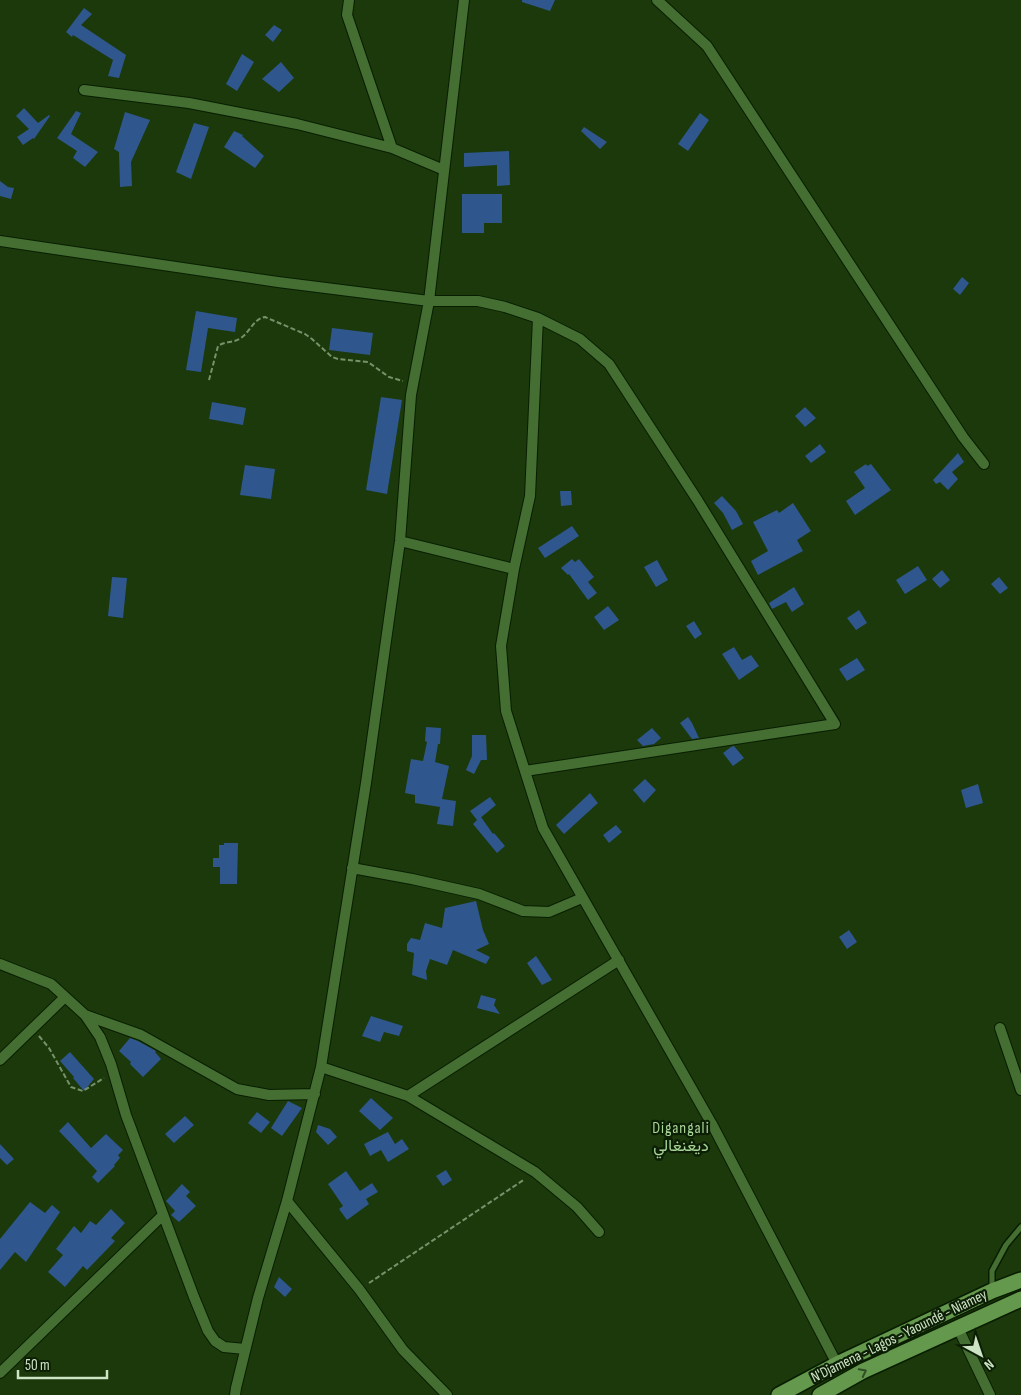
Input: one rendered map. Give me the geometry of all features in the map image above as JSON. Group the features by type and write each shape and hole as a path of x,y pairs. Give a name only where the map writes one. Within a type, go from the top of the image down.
{"highway":[{"name":"N'Djamena - Lagos - Yaoundé - Niamey","path":"778,1395 837,1364 992,1291 1021,1280"},
{"name":"N'Djamena - Lagos - Yaoundé - Niamey","path":"824,1394 864,1371 1021,1299"}],"street":[{"path":"350,0 347,14 392,148"},
{"path":"235,1395 258,1298 287,1201 321,1068 400,541 413,382 429,301 464,0"},
{"path":"657,0 707,46 963,437 984,464"},
{"path":"84,90 190,104 297,124 392,148 444,170"},
{"path":"0,241 278,282 429,301 478,301 505,307 538,318 580,339 609,364 698,501 835,724 525,771"},
{"path":"538,318 530,496 514,569 501,646 506,712 543,828 713,1126 837,1364"},
{"path":"400,541 514,569"},
{"path":"352,868 412,878 479,894 523,911 549,912 582,898"},
{"path":"408,1096 619,960"},
{"path":"0,964 51,984 85,1015 100,1037 114,1072 126,1115 208,1331 215,1341 224,1347 245,1350"},
{"path":"0,1060 65,997"},
{"path":"85,1015 141,1035 237,1089 269,1095 314,1094"},
{"path":"1000,1028 1021,1090"},
{"path":"321,1068 408,1096 535,1172 577,1207 599,1232"},
{"path":"287,1201 359,1289 403,1350 447,1395"},
{"path":"0,1373 163,1215"},
{"path":"958,1328 990,1395"}],"lane":[{"path":"992,1291 992,1271 1006,1245 1021,1227"}],"path":[{"path":"208,380 218,346 222,343 241,338 256,320 266,317 272,318 309,336 332,357 368,362 392,378 413,382"},
{"path":"32,1029 49,1048 71,1087 83,1091 114,1072"},
{"path":"359,1289 535,1172"}],"building":[{"path":"522,0 555,0 550,11 522,2"},
{"path":"84,8 92,14 81,25 126,55 119,78 108,76 113,60 66,32"},
{"path":"274,25 282,30 273,42 265,35"},
{"path":"242,54 254,62 237,91 226,84"},
{"path":"281,62 294,78 279,92 262,79"},
{"path":"24,108 38,123 50,116 34,139 23,145 17,137 29,129 16,116"},
{"path":"76,111 81,113 71,134 98,152 85,167 73,158 77,151 57,138"},
{"path":"125,112 150,120 131,162 132,186 120,187 119,152 114,149"},
{"path":"700,113 709,120 688,151 678,144"},
{"path":"194,123 209,127 191,179 176,172"},
{"path":"584,127 607,142 600,149 581,131"},
{"path":"234,131 243,135 264,156 255,168 224,147"},
{"path":"509,151 510,185 497,186 497,165 464,167 464,153"},
{"path":"0,181 8,187 14,188 11,199 0,196"},
{"path":"462,194 502,194 502,223 484,223 484,233 462,233"},
{"path":"962,277 969,283 960,295 953,289"},
{"path":"196,311 237,318 235,332 208,328 201,372 186,370"},
{"path":"332,328 373,333 370,355 329,350"},
{"path":"381,397 402,400 387,494 366,490"},
{"path":"212,402 246,408 243,425 209,419"},
{"path":"805,407 816,418 805,427 795,416"},
{"path":"820,444 826,452 811,463 805,456"},
{"path":"958,453 964,462 952,472 958,479 948,490 940,482 936,484 933,480"},
{"path":"866,464 867,466 871,464 891,490 855,515 846,501 865,488 854,472"},
{"path":"245,465 275,469 271,499 240,495"},
{"path":"560,491 571,491 572,505 561,506"},
{"path":"722,496 736,511 743,524 732,530 723,513 714,503"},
{"path":"793,503 811,531 797,540 803,551 758,575 751,561 768,551 753,522 777,510 779,513"},
{"path":"572,526 579,536 545,558 538,548"},
{"path":"572,559 575,562 579,559 594,577 588,582 597,593 588,600 569,574 561,568"},
{"path":"657,560 668,580 656,587 644,567"},
{"path":"918,566 927,580 905,594 896,580"},
{"path":"942,570 950,580 940,588 932,579"},
{"path":"112,577 127,578 123,618 108,616"},
{"path":"999,577 1008,588 1000,594 991,584"},
{"path":"794,587 804,604 792,612 786,602 772,609 769,603"},
{"path":"608,606 619,620 604,630 594,617"},
{"path":"859,610 867,623 856,630 847,618"},
{"path":"694,621 702,634 695,639 686,626"},
{"path":"734,647 742,660 751,655 759,666 739,680 722,654"},
{"path":"857,658 865,670 847,681 839,669"},
{"path":"688,717 699,738 692,739 680,723"},
{"path":"426,727 441,728 440,744 438,744 435,762 449,766 442,799 456,801 453,826 437,824 440,807 415,803 415,795 405,793 411,759 423,761 427,742 425,741"},
{"path":"652,728 661,738 654,744 643,746 637,740"},
{"path":"472,735 486,735 487,760 481,760 474,774 466,770 472,756"},
{"path":"734,746 744,758 733,766 723,753"},
{"path":"645,779 656,790 644,803 633,790"},
{"path":"978,784 983,803 966,808 961,790"},
{"path":"590,793 598,803 564,834 556,825"},
{"path":"490,797 496,805 481,817 493,834 505,846 497,853 473,824 477,820 470,811"},
{"path":"616,825 622,832 609,843 603,835"},
{"path":"224,843 238,843 237,884 220,884 220,867 213,867 213,858 219,858 219,845 224,845"},
{"path":"476,901 483,930 489,944 476,950 490,957 486,964 453,950 447,965 430,959 426,971 427,980 412,975 414,953 407,951 407,944 411,938 420,940 425,923 442,928 445,908"},
{"path":"849,930 857,942 847,949 839,937"},
{"path":"536,956 552,980 542,985 527,963"},
{"path":"481,995 496,999 494,1005 500,1014 477,1008"},
{"path":"371,1016 403,1026 399,1036 384,1032 380,1042 362,1036"},
{"path":"130,1038 156,1051 161,1059 143,1077 119,1051"},
{"path":"70,1052 94,1079 84,1091 60,1061"},
{"path":"371,1098 393,1118 380,1130 359,1111"},
{"path":"288,1101 302,1108 282,1136 271,1128"},
{"path":"257,1112 270,1122 261,1133 248,1123"},
{"path":"185,1116 194,1125 174,1143 165,1134"},
{"path":"68,1122 91,1148 106,1134 123,1150 118,1155 120,1158 115,1166 98,1183 92,1177 97,1171 59,1131"},
{"path":"318,1125 330,1129 337,1137 328,1145 316,1132"},
{"path":"388,1132 395,1144 402,1139 409,1149 388,1162 381,1150 370,1156 364,1144"},
{"path":"0,1144 14,1159 7,1165 0,1158"},
{"path":"446,1170 452,1180 443,1186 436,1176"},
{"path":"346,1171 360,1191 372,1183 378,1192 366,1199 369,1204 347,1220 339,1209 343,1206 328,1184"},
{"path":"182,1184 190,1192 186,1196 196,1206 179,1222 171,1215 175,1211 166,1201"},
{"path":"30,1202 45,1213 52,1205 60,1212 26,1262 15,1252 0,1270 0,1239"},
{"path":"111,1209 125,1223 111,1238 115,1241 87,1270 83,1266 65,1287 48,1272 63,1255 56,1249 74,1226 81,1233 90,1221 96,1225"},
{"path":"279,1277 292,1289 285,1297 274,1287"}],"district":[{"name":"Digangali ديغنغالي","path":"681,1137"}]}
